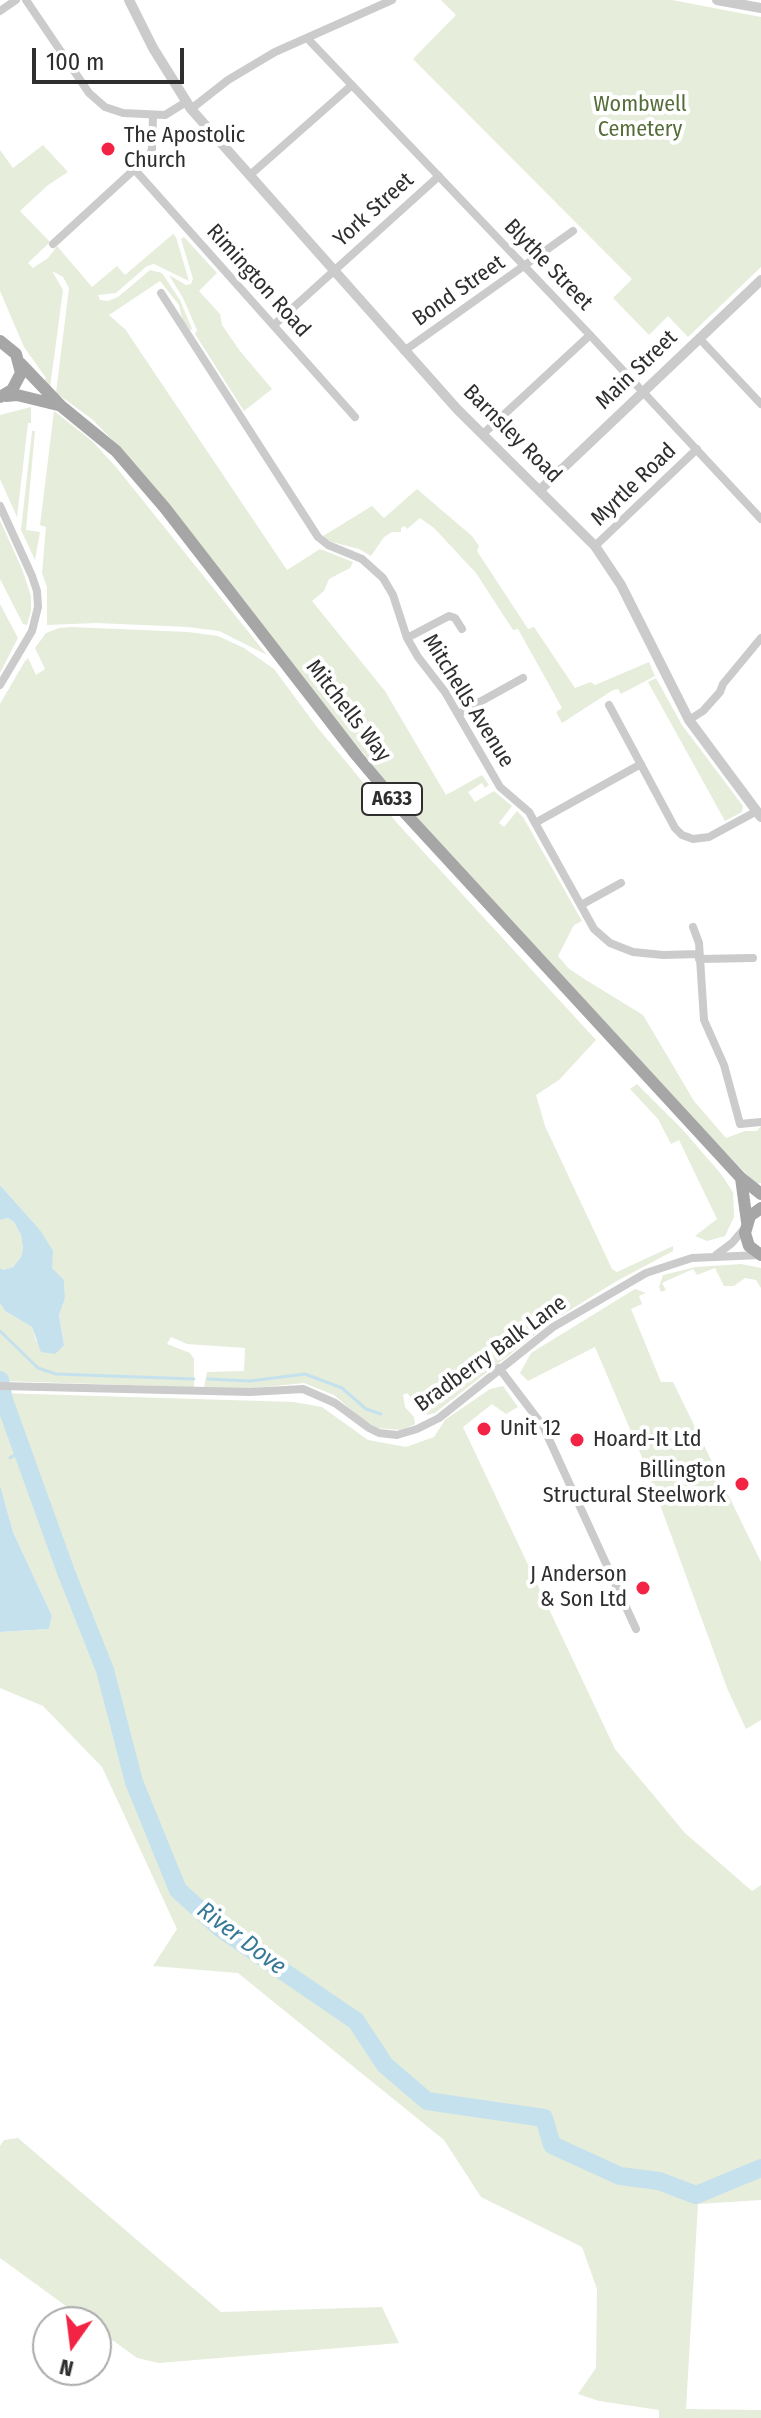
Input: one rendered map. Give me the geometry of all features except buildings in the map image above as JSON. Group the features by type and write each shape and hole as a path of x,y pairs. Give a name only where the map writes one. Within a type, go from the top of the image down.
{"main road":[{"name":"Mitchells Way","path":"0,341 10,346 20,363 61,406 116,451 165,508 357,756 405,813 741,1178 761,1194"},
{"path":"2,397 18,382 20,363"},
{"name":"Mitchells Way","path":"2,397 17,395 61,406"},
{"path":"741,1178 746,1239 760,1255"},
{"path":"746,1224 761,1208"}],"street":[{"path":"0,11 16,0"},
{"path":"26,0 97,101 115,112 153,116 188,105 275,52 392,0"},
{"name":"Barnsley Road","path":"129,0 153,48 188,105 404,351 595,546 621,585 689,720 759,814"},
{"path":"717,0 761,8"},
{"name":"Blythe Street","path":"307,38 761,519"},
{"path":"250,175 352,85"},
{"path":"53,244 135,170 152,149 153,116"},
{"name":"Rimington Road","path":"135,170 355,417"},
{"name":"York Street","path":"274,325 439,176"},
{"name":"Bond Street","path":"404,351 573,231"},
{"name":"Main Street","path":"540,490 761,280"},
{"name":"Mitchells Avenue","path":"161,293 318,537 328,545 362,559 383,578 393,595 407,638 458,714 494,778 529,812 594,929 610,943 645,955 753,958"},
{"path":"483,434 590,335"},
{"path":"699,338 761,404"},
{"name":"Myrtle Road","path":"595,546 697,449"},
{"path":"0,506 32,576 38,607 32,631 0,685"},
{"path":"407,638 449,616 455,618 462,629"},
{"path":"689,720 703,711 720,692 723,684 761,638"},
{"path":"458,714 523,678"},
{"path":"609,705 675,828 687,837 709,837 759,814"},
{"path":"535,823 641,764"},
{"path":"581,905 621,883"},
{"path":"693,927 699,943 704,1020 724,1065 740,1124 761,1122"},
{"path":"716,1255 732,1243 746,1224"},
{"name":"Bradberry Balk Lane","path":"0,1386 250,1392 303,1389 335,1403 379,1433 397,1435 439,1418 553,1327 665,1265 716,1255 760,1255"},
{"path":"499,1368 543,1426 636,1629"}],"green space":[{"name":"Wombwell Cemetery","path":"441,0 672,0 761,17 761,267 688,337 668,316 649,335 613,298 632,279 413,59 456,15"},
{"path":"43,145 68,172 48,185 20,211 50,242 28,263 33,268 48,258 57,246 92,287 117,266 125,275 173,234 176,237 189,281 154,264 147,266 116,293 98,295 100,300 108,301 118,297 150,270 162,273 180,300 192,329 182,319 179,305 160,281 109,315 125,329 287,570 320,549 353,562 350,568 329,579 324,591 312,601 385,691 446,795 482,775 489,785 485,788 482,783 468,792 475,802 494,791 512,806 499,823 504,827 517,811 523,817 582,921 574,925 558,956 568,968 643,1015 694,1101 726,1138 745,1131 757,1131 761,1126 761,1183 756,1184 667,1091 406,807 121,449 92,419 56,393 69,288 63,277 52,271 63,290 50,388 43,382 46,378 24,347 0,291 0,150 13,168"},
{"path":"184,237 217,273 199,291 220,314 222,325 240,351 272,389 244,411 195,334 197,330 183,298 169,275 186,285 191,284 193,279 181,239"},
{"path":"31,407 17,517 0,479 0,415"},
{"path":"54,411 92,441 116,467 267,655 219,631 96,623 47,625 47,587 42,573 46,527 40,525"},
{"path":"32,431 35,431 26,530 40,532 35,560 21,530"},
{"path":"417,489 472,536 479,546 477,551 528,629 534,627 575,688 591,682 595,685 649,662 655,676 621,694 618,689 613,690 562,723 556,712 562,708 518,629 513,630 476,573 434,528 420,518 407,529 405,526 401,532 392,532 384,537 371,556 359,549 328,541 323,536 372,506 384,518"},
{"path":"0,520 31,596 27,625 23,624 0,579"},
{"path":"0,604 18,638 0,673"},
{"path":"72,627 218,636 244,648 274,669 317,727 397,823 596,1040 559,1080 536,1095 545,1126 612,1269 617,1272 673,1246 673,1251 551,1322 435,1413 427,1415 407,1393 403,1395 405,1407 414,1417 415,1424 402,1430 377,1428 334,1395 304,1383 256,1388 204,1388 207,1372 244,1371 245,1348 187,1344 171,1337 167,1344 190,1353 194,1359 194,1387 0,1381 0,1303 5,1311 32,1327 36,1341 64,1345 59,1315 65,1298 64,1281 52,1268 40,1230 0,1185 0,704 28,658 36,675 45,669 35,648 46,633"},
{"path":"656,678 682,725 743,806 742,812 725,821 648,682"},
{"path":"637,1084 683,1130 733,1192 734,1217 725,1236 707,1241 695,1236 717,1219 679,1140 671,1144 658,1119 630,1089"},
{"path":"8,1218 21,1235 23,1248 21,1257 13,1267 4,1270 0,1268 0,1220"},
{"path":"741,1264 761,1268 761,1288 756,1280 745,1278 734,1286 724,1286 715,1268 697,1275 693,1269 662,1283 666,1290 661,1292 659,1287 663,1275 696,1267"},
{"path":"635,1289 646,1293 639,1296 642,1304 631,1309 661,1382 673,1382 761,1562 761,1720 746,1729 727,1688 647,1469 595,1347 528,1381 520,1373 531,1353"},
{"path":"503,1386 518,1407 506,1414 492,1404 463,1427 615,1749 685,1833 752,1891 761,1885 761,2200 698,2204 686,2409 761,2410 761,2418 659,2418 659,2410 599,2401 578,2394 596,2368 597,2289 582,2247 481,2197 444,2140 238,1973 153,1966 177,1929 102,1767 43,1706 0,1688 0,1632 49,1629 52,1616 13,1532 0,1485 0,1393 294,1402 322,1407 368,1440 406,1447 434,1437 445,1420 490,1389"},
{"path":"18,2138 221,2312 382,2307 399,2343 159,2363 137,2358 112,2340 112,2306 66,2306 0,2258 0,2146 4,2140"}],"water":[{"path":"0,1185 40,1230 53,1251 52,1268 64,1280 65,1298 59,1315 64,1345 55,1354 41,1352 32,1327 5,1311 0,1303 0,1268 13,1267 21,1257 23,1248 14,1222 8,1218 0,1220"},
{"path":"0,1485 13,1532 52,1616 49,1629 0,1632"}],"waterway":[{"path":"0,1331 38,1368 56,1374 194,1379"},
{"path":"208,1379 250,1381 305,1374 342,1388 366,1409 381,1414"},
{"name":"River Dove","path":"0,1380 4,1400 66,1572 105,1670 134,1782 178,1890 220,1928 356,2021 385,2065 427,2101 544,2118 552,2145 620,2176 659,2181 696,2195 761,2168"},
{"path":"10,1458 22,1450"}],"place":[{"name":"The Apostolic Church","path":"108,149"},
{"name":"Unit 12","path":"484,1429"},
{"name":"Hoard-It Ltd","path":"577,1440"},
{"name":"Billington Structural Steelwork","path":"742,1484"},
{"name":"J Anderson & Son Ltd","path":"643,1588"}]}
